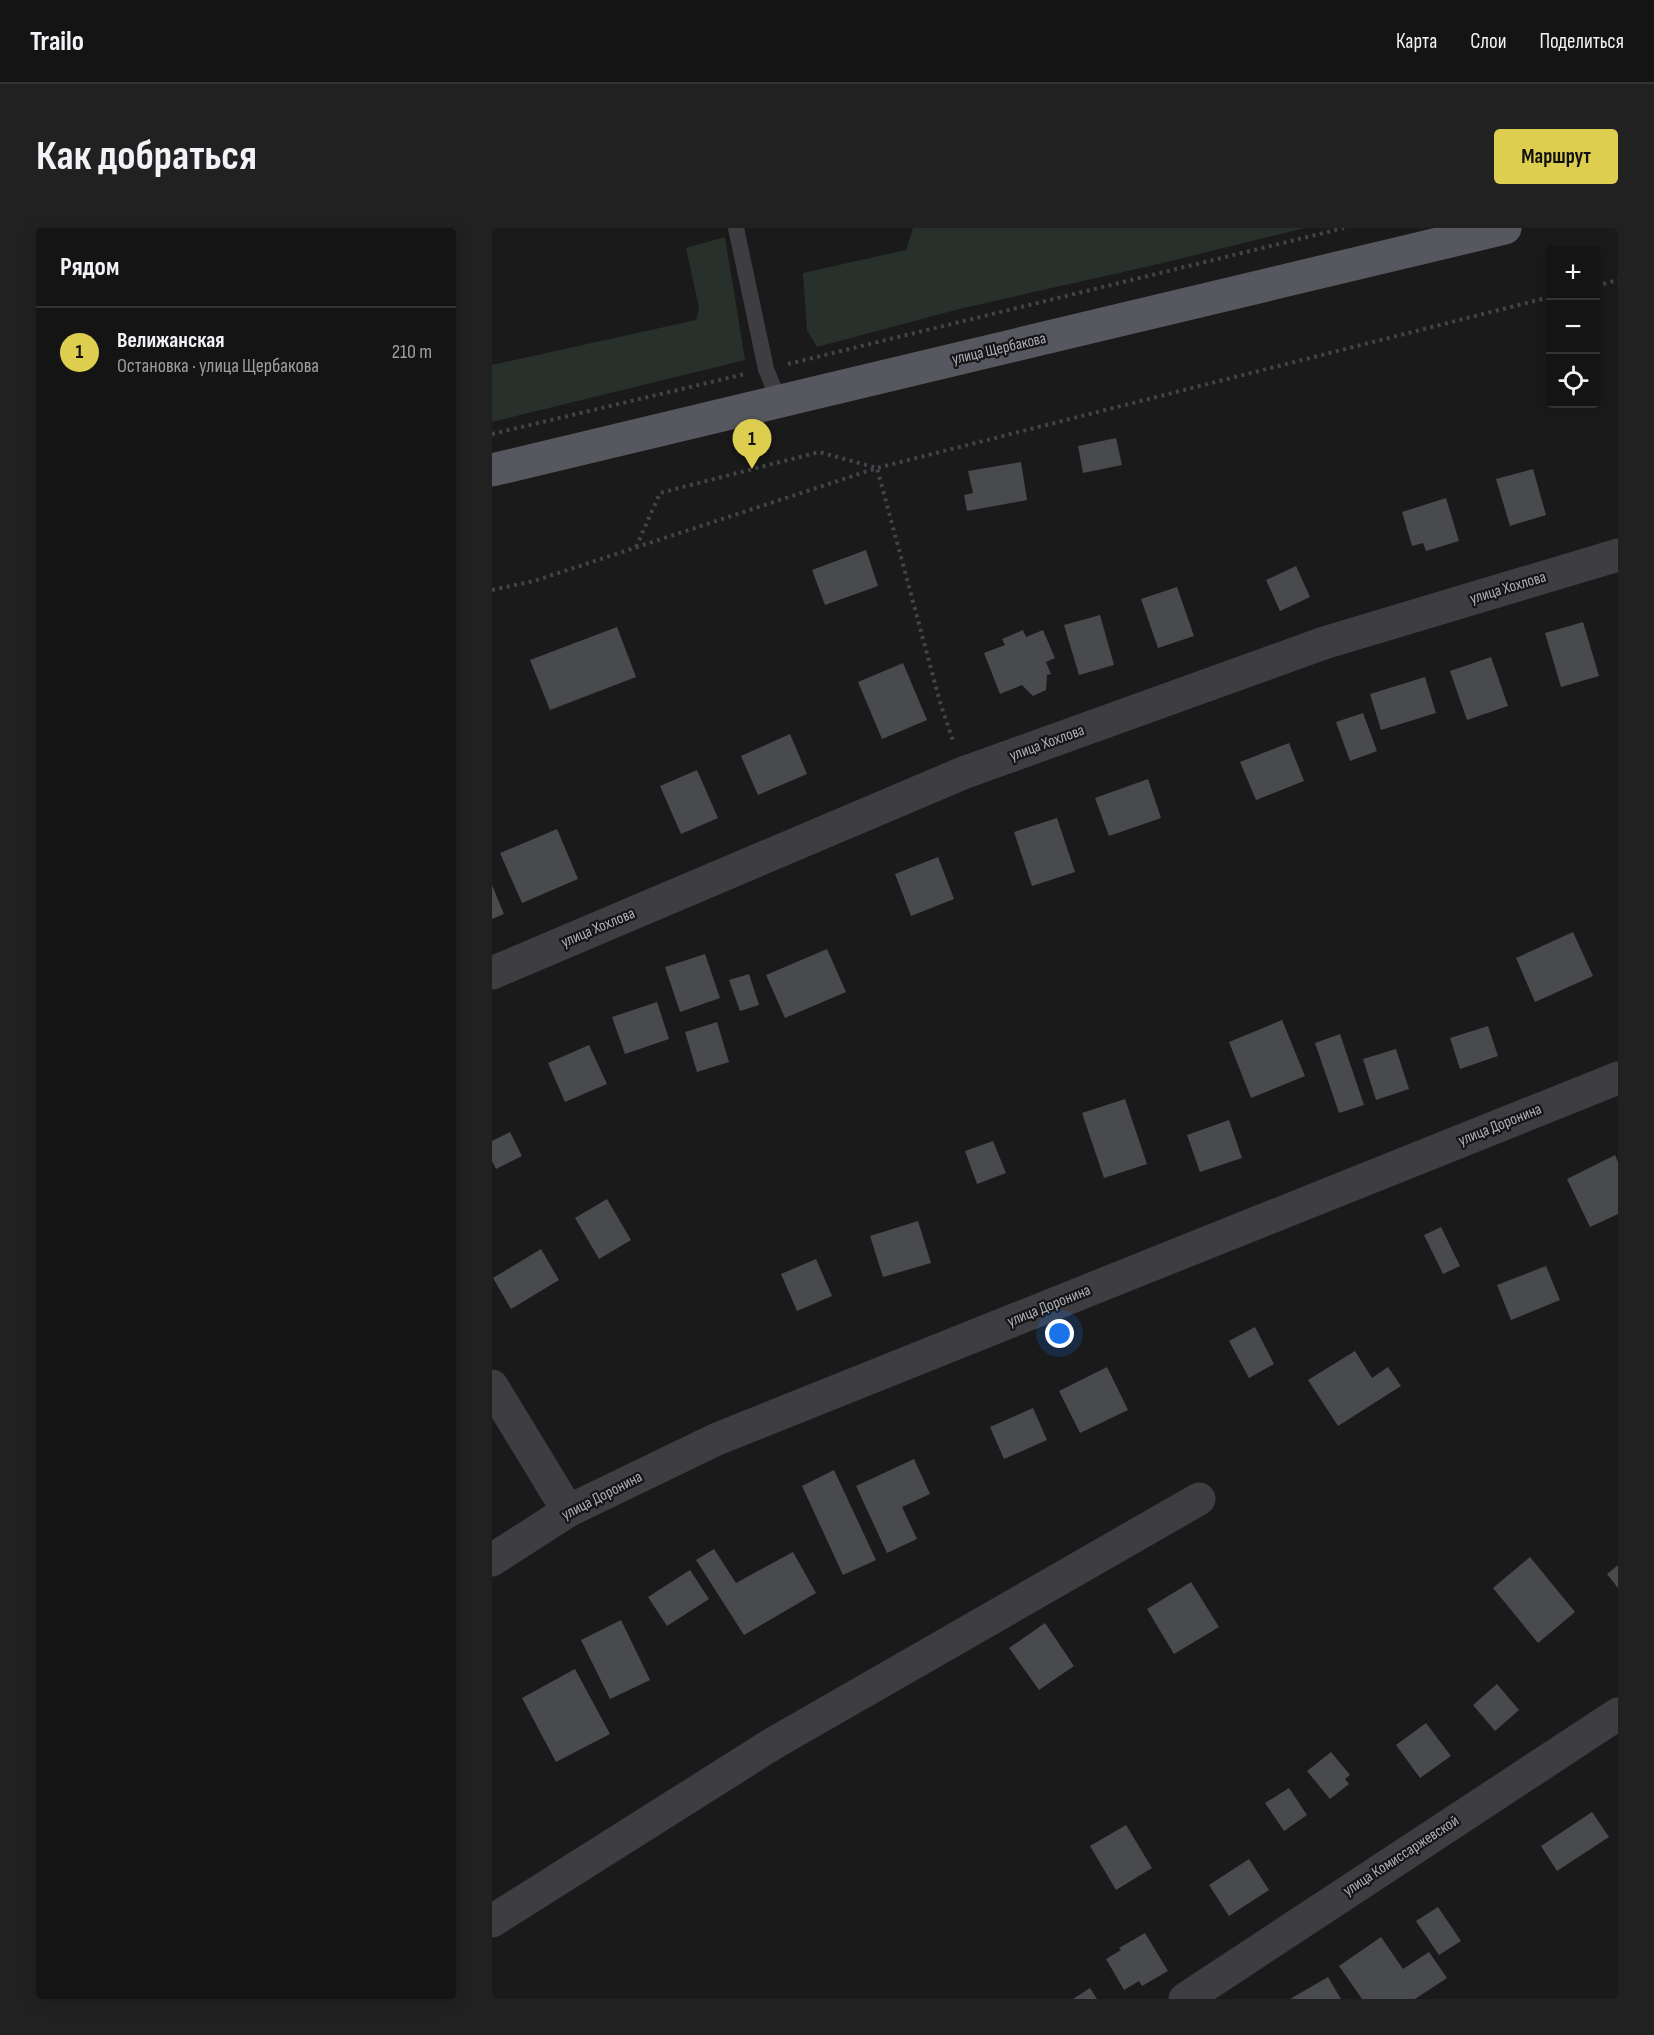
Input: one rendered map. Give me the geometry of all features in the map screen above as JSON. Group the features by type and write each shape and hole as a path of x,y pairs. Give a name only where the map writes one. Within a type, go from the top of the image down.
{"main road":[{"name":"улица Щербакова","path":"492,470 1505,228"}],"street":[{"name":"улица Хохлова","path":"492,973 963,774 1324,643 1618,555"},
{"name":"улица Доронина","path":"492,1560 568,1511 717,1438 1618,1078"},
{"path":"492,1386 568,1511"},
{"path":"492,1921 774,1743 1199,1499"},
{"name":"улица Комиссаржевской","path":"1185,1999 1618,1714"}],"lane":[{"path":"736,228 766,369 780,401"}],"path":[{"path":"492,434 1344,228"},
{"path":"1600,285 1618,280"},
{"path":"492,590 534,581 877,468 1546,298"},
{"path":"636,547 660,493 819,452 877,468"},
{"path":"877,468 940,702 963,774"}],"shaded area":[{"path":"913,228 1305,228 963,308 817,347 807,330 803,273 906,250"},
{"path":"725,237 745,360 492,422 492,365 696,320 699,308 686,248"}],"building":[{"path":"1116,438 1122,465 1083,473 1078,446"},
{"path":"1021,462 1027,500 967,511 964,495 973,493 968,471"},
{"path":"1533,469 1546,515 1510,526 1496,479"},
{"path":"1446,498 1459,541 1426,551 1423,543 1412,546 1402,512"},
{"path":"866,550 878,586 825,605 812,570"},
{"path":"1296,566 1310,597 1280,611 1266,580"},
{"path":"1177,587 1194,636 1158,648 1141,599"},
{"path":"1100,615 1114,665 1079,675 1064,625"},
{"path":"1583,622 1599,676 1561,687 1545,633"},
{"path":"617,627 636,677 550,710 530,660"},
{"path":"1023,630 1026,637 1043,630 1055,658 1046,662 1051,674 1047,675 1046,690 1033,696 1022,685 1000,694 984,653 1005,645 1002,639"},
{"path":"1491,657 1508,706 1467,720 1450,671"},
{"path":"903,663 927,720 882,739 858,682"},
{"path":"1425,677 1436,713 1381,730 1370,694"},
{"path":"1363,713 1377,751 1350,761 1336,722"},
{"path":"790,734 807,774 758,795 741,756"},
{"path":"1289,743 1304,781 1256,800 1240,762"},
{"path":"697,770 718,818 681,834 660,786"},
{"path":"1148,779 1161,818 1109,836 1095,798"},
{"path":"1057,818 1075,872 1032,886 1014,832"},
{"path":"557,829 578,879 522,903 500,853"},
{"path":"938,857 954,899 911,916 895,874"},
{"path":"492,885 504,914 492,919"},
{"path":"1573,932 1593,976 1535,1002 1516,958"},
{"path":"827,949 846,992 785,1018 766,975"},
{"path":"705,954 720,998 680,1012 665,967"},
{"path":"749,974 759,1005 740,1011 729,980"},
{"path":"657,1002 669,1039 625,1054 612,1017"},
{"path":"1282,1020 1305,1076 1251,1098 1229,1042"},
{"path":"717,1022 729,1062 697,1072 685,1032"},
{"path":"1488,1026 1498,1056 1460,1069 1450,1038"},
{"path":"1340,1034 1364,1105 1339,1113 1315,1043"},
{"path":"589,1045 607,1084 565,1102 548,1063"},
{"path":"1396,1049 1409,1089 1376,1100 1363,1059"},
{"path":"1125,1099 1147,1164 1104,1178 1082,1113"},
{"path":"1229,1120 1242,1158 1200,1172 1187,1135"},
{"path":"510,1132 522,1156 496,1169 492,1161 492,1141"},
{"path":"993,1141 1006,1173 977,1184 965,1151"},
{"path":"1615,1155 1618,1162 1618,1214 1590,1227 1567,1179"},
{"path":"607,1199 631,1240 599,1259 575,1218"},
{"path":"918,1221 931,1263 883,1277 870,1236"},
{"path":"1441,1227 1460,1266 1443,1274 1424,1235"},
{"path":"541,1249 559,1280 511,1309 493,1278"},
{"path":"816,1259 832,1296 797,1311 781,1274"},
{"path":"1546,1266 1560,1300 1511,1320 1497,1285"},
{"path":"1255,1327 1274,1364 1249,1378 1229,1341"},
{"path":"1355,1351 1372,1378 1388,1367 1401,1386 1338,1426 1308,1380"},
{"path":"1107,1367 1128,1410 1080,1433 1059,1391"},
{"path":"1033,1408 1047,1440 1004,1459 990,1427"},
{"path":"914,1459 930,1494 902,1507 917,1539 887,1553 856,1486"},
{"path":"834,1470 876,1560 843,1575 802,1486"},
{"path":"714,1549 736,1583 793,1552 816,1593 744,1635 696,1560"},
{"path":"1530,1557 1575,1612 1538,1643 1493,1588"},
{"path":"1618,1565 1618,1588 1607,1574"},
{"path":"690,1570 709,1599 667,1626 648,1597"},
{"path":"1191,1582 1219,1627 1174,1654 1147,1609"},
{"path":"621,1620 650,1680 610,1699 581,1640"},
{"path":"1045,1623 1074,1666 1039,1690 1009,1648"},
{"path":"575,1669 610,1734 556,1762 522,1698"},
{"path":"1497,1684 1519,1710 1495,1731 1473,1705"},
{"path":"1426,1723 1451,1756 1420,1778 1396,1745"},
{"path":"1331,1752 1350,1775 1345,1779 1349,1784 1330,1799 1307,1771"},
{"path":"1289,1788 1307,1815 1284,1831 1265,1803"},
{"path":"1592,1812 1609,1837 1557,1871 1541,1846"},
{"path":"1126,1825 1152,1868 1116,1890 1090,1846"},
{"path":"1249,1859 1269,1890 1229,1916 1209,1885"},
{"path":"1438,1907 1461,1941 1439,1955 1416,1921"},
{"path":"1145,1933 1168,1971 1142,1986 1139,1981 1124,1990 1106,1959 1121,1950 1119,1948"},
{"path":"1381,1937 1403,1969 1429,1952 1447,1978 1415,1999 1362,1999 1339,1966"},
{"path":"1328,1977 1341,1999 1290,1999"},
{"path":"1090,1988 1097,1999 1073,1999"}],"place":[{"name":"Велижанская","path":"752,469"}]}
